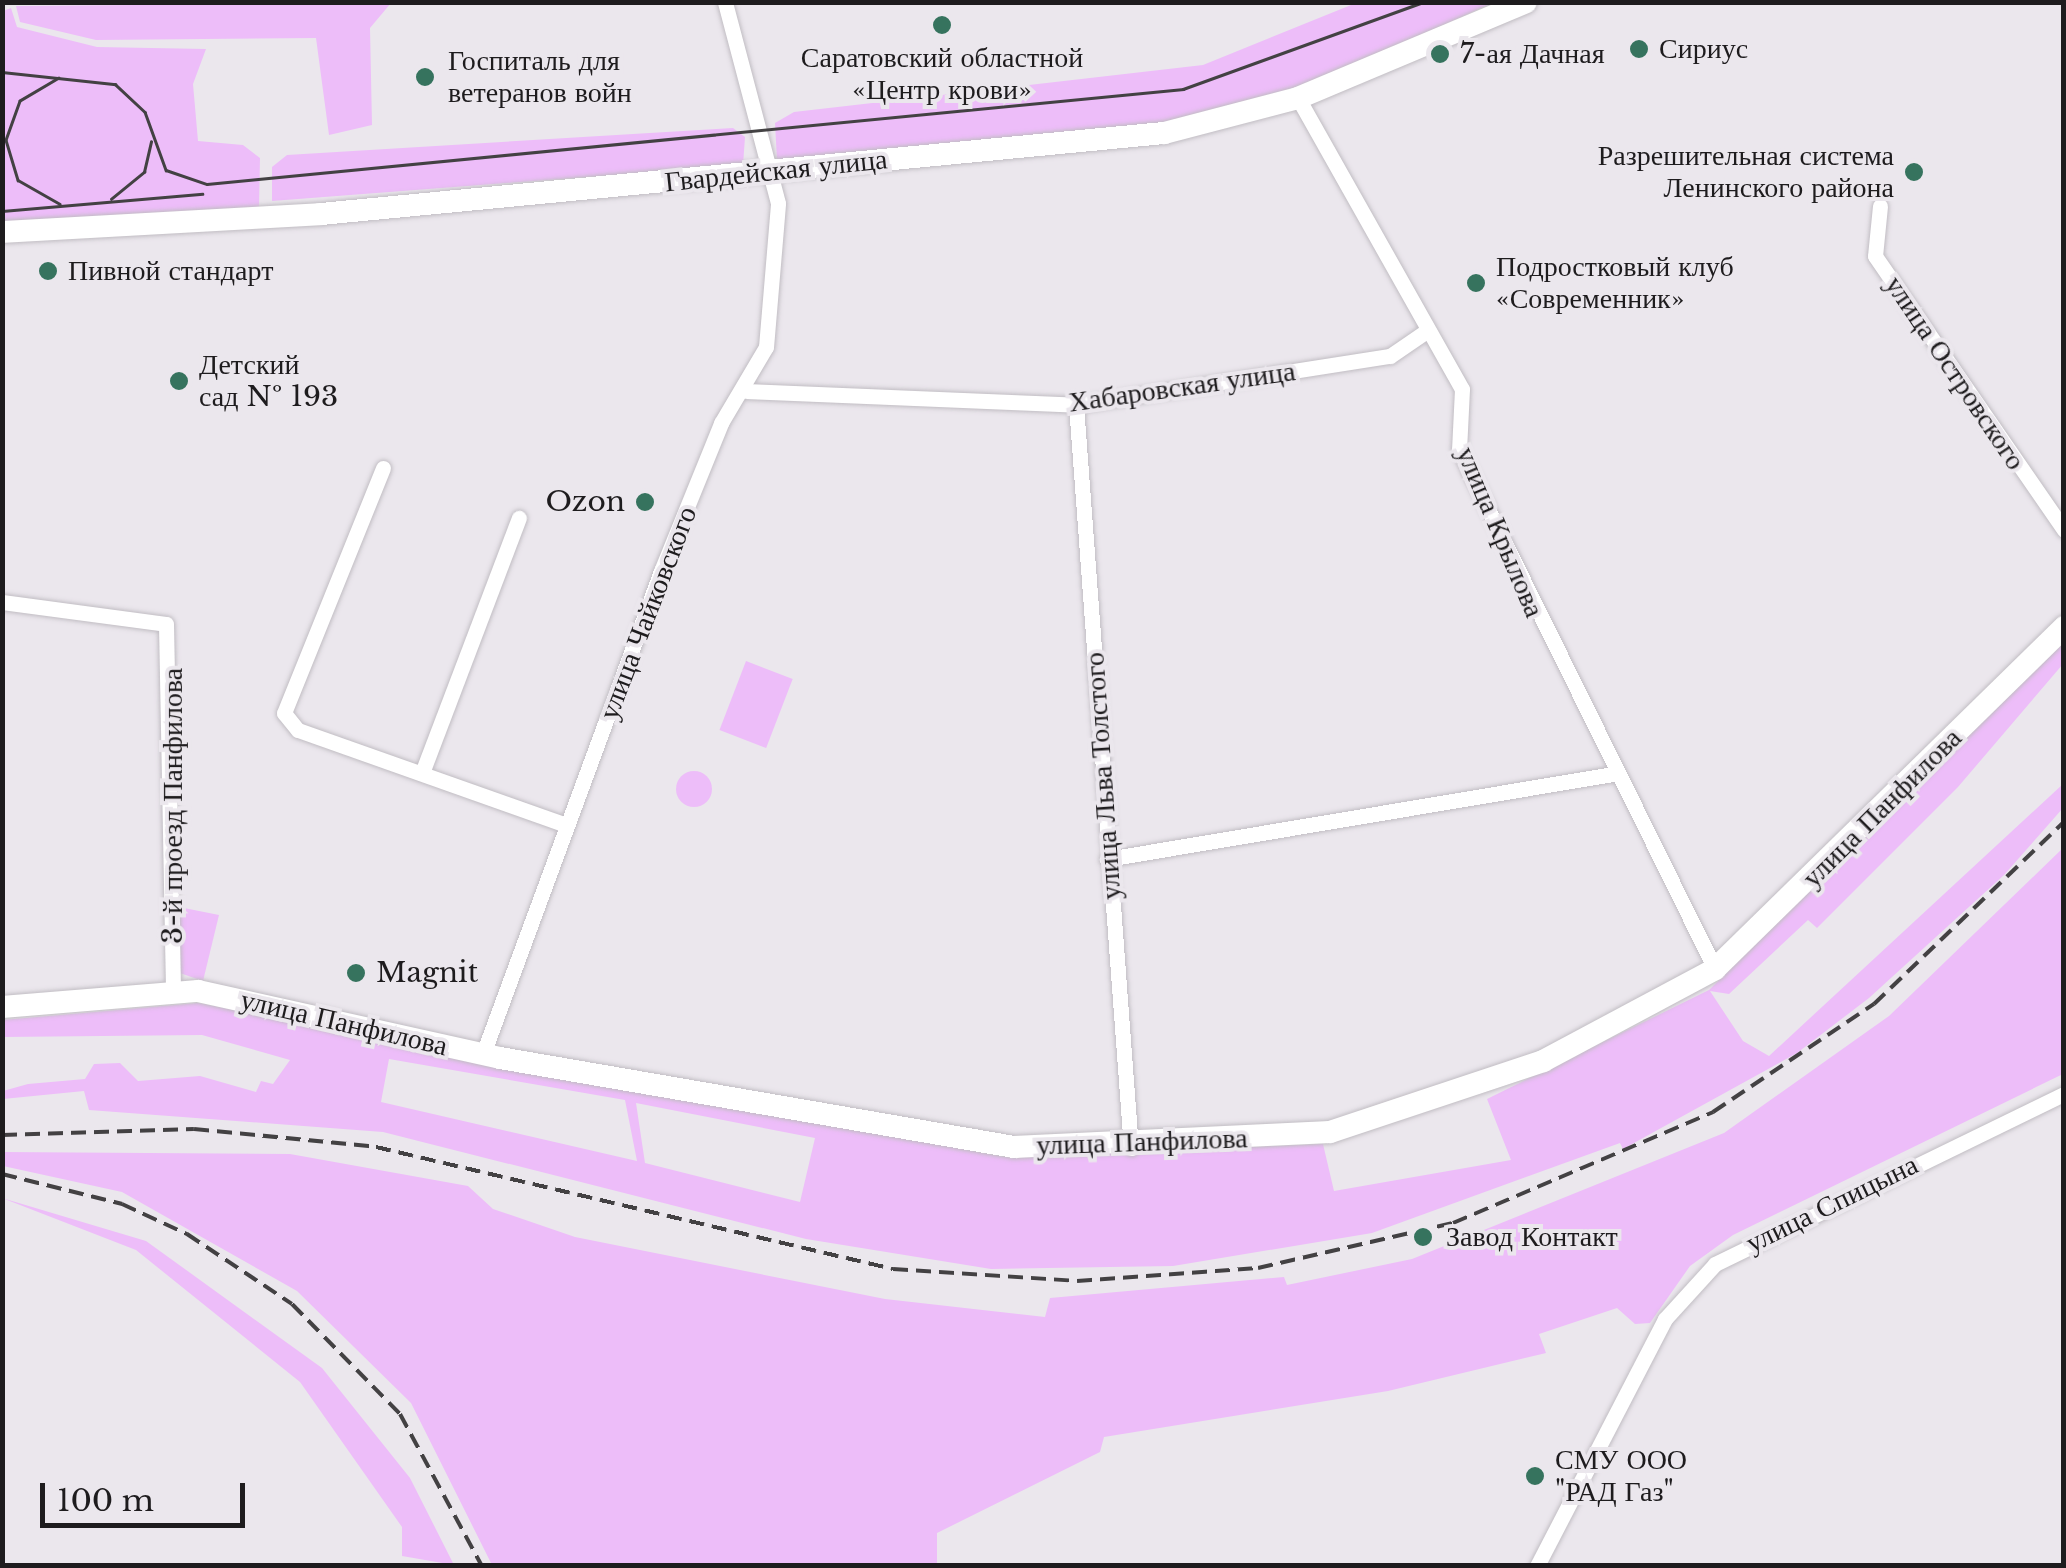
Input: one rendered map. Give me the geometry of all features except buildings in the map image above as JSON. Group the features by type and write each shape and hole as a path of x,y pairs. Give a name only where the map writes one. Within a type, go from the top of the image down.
{"main road":[{"name":"Гвардейская улица","path":"2,232 768,173 1164,133 1298,98 1514,5"},
{"name":"улица Панфилова","path":"2,1008 174,990 483,1054 1014,1147 1131,1148 1330,1132 1390,1118 1543,1061 1715,969 2064,627"}],"street":[{"name":"улица Чайковского","path":"483,1054 721,423 747,390 766,346 780,258 758,120 725,2"},
{"name":"улица Крылова","path":"1298,98 1462,389 1458,450 1613,774 1715,969"},
{"name":"улица Островского","path":"1880,206 1875,256 2064,530"},
{"name":"Хабаровская улица","path":"747,390 1076,405 1390,356 1428,330"},
{"name":"улица Льва Толстого","path":"1076,405 1131,1148"},
{"path":"383,468 284,713 298,730 567,825"},
{"path":"422,773 519,518"},
{"name":"3-й проезд Панфилова","path":"2,602 166,624 174,990"},
{"path":"1107,859 1613,774"},
{"name":"улица Спицына","path":"1537,1566 1642,1364 1646,1342 1681,1297 1755,1239 2064,1094"}],"shaded area":[{"path":"391,3 370,28 372,125 329,135 316,38 96,40 20,22 16,6"},
{"path":"1356,3 1492,3 1307,87 1164,124 777,160 775,123 794,112 1203,65"},
{"path":"11,8 17,27 97,47 206,49 193,84 198,141 243,145 260,158 259,208 3,223 3,11"},
{"path":"733,128 745,137 743,165 272,201 272,167 287,155"},
{"path":"2063,643 2063,664 1958,787 1817,928 1808,920 1729,994 1710,991 1743,1041 1769,1056 2063,784 2063,808 2004,875 1869,998 1797,1053 1623,1149 1620,1143 1372,1233 1173,1266 991,1269 806,1239 383,1132 89,1110 84,1091 3,1099 3,1091 28,1084 85,1079 94,1064 120,1063 138,1081 200,1076 256,1092 261,1081 273,1084 290,1060 202,1035 3,1037 2,1020 198,1003 1004,1157 1323,1144 1334,1191 1511,1160 1487,1099 1709,990","holes":["389,1059 625,1100 637,1161 381,1102","636,1103 815,1138 800,1202 645,1163"]},
{"path":"746,661 793,679 766,748 719,730"},
{"path":"694,771 707,776 712,789 707,802 694,807 681,802 676,789 681,776"},
{"path":"2063,848 2063,1074 1733,1235 1690,1266 1650,1323 1635,1324 1617,1308 1539,1334 1546,1353 1388,1391 1104,1437 1100,1452 937,1533 937,1565 492,1565 411,1403 297,1291 122,1192 3,1166 3,1152 290,1154 468,1186 493,1209 575,1237 885,1299 1045,1317 1050,1298 1284,1277 1287,1285 1412,1259 1724,1133 1889,1016"},
{"path":"179,907 219,915 203,981 177,972"},
{"path":"2,1198 146,1241 322,1368 410,1478 454,1565 402,1556 402,1527 300,1382 136,1250"}],"tram line":[{"path":"2,72 115,84 145,112 166,170 207,184 1183,89 1423,2"},
{"path":"59,78 20,101 6,140 18,180 60,204"},
{"path":"111,199 144,172 151,142"},
{"path":"2,211 202,194"}],"railway":[{"path":"2,1135 194,1129 376,1147 893,1269 1077,1281 1258,1268 1453,1223 1713,1112 1874,1004 2064,822"},
{"path":"2,1174 122,1204 187,1234 292,1304 400,1414 482,1566"}],"place":[{"name":"Саратовский областной «Центр крови»","path":"942,25"},
{"name":"Сириус","path":"1639,49"},
{"name":"7-ая Дачная","path":"1440,54"},
{"name":"Госпиталь для ветеранов войн","path":"425,77"},
{"name":"Разрешительная система Ленинского района","path":"1914,172"},
{"name":"Пивной стандарт","path":"48,271"},
{"name":"Подростковый клуб «Современник»","path":"1476,283"},
{"name":"Детский сад № 193","path":"179,381"},
{"name":"Ozon","path":"645,502"},
{"name":"Magnit","path":"356,973"},
{"name":"Завод Контакт","path":"1423,1237"},
{"name":"СМУ ООО \"РАД Газ\"","path":"1535,1476"}]}
